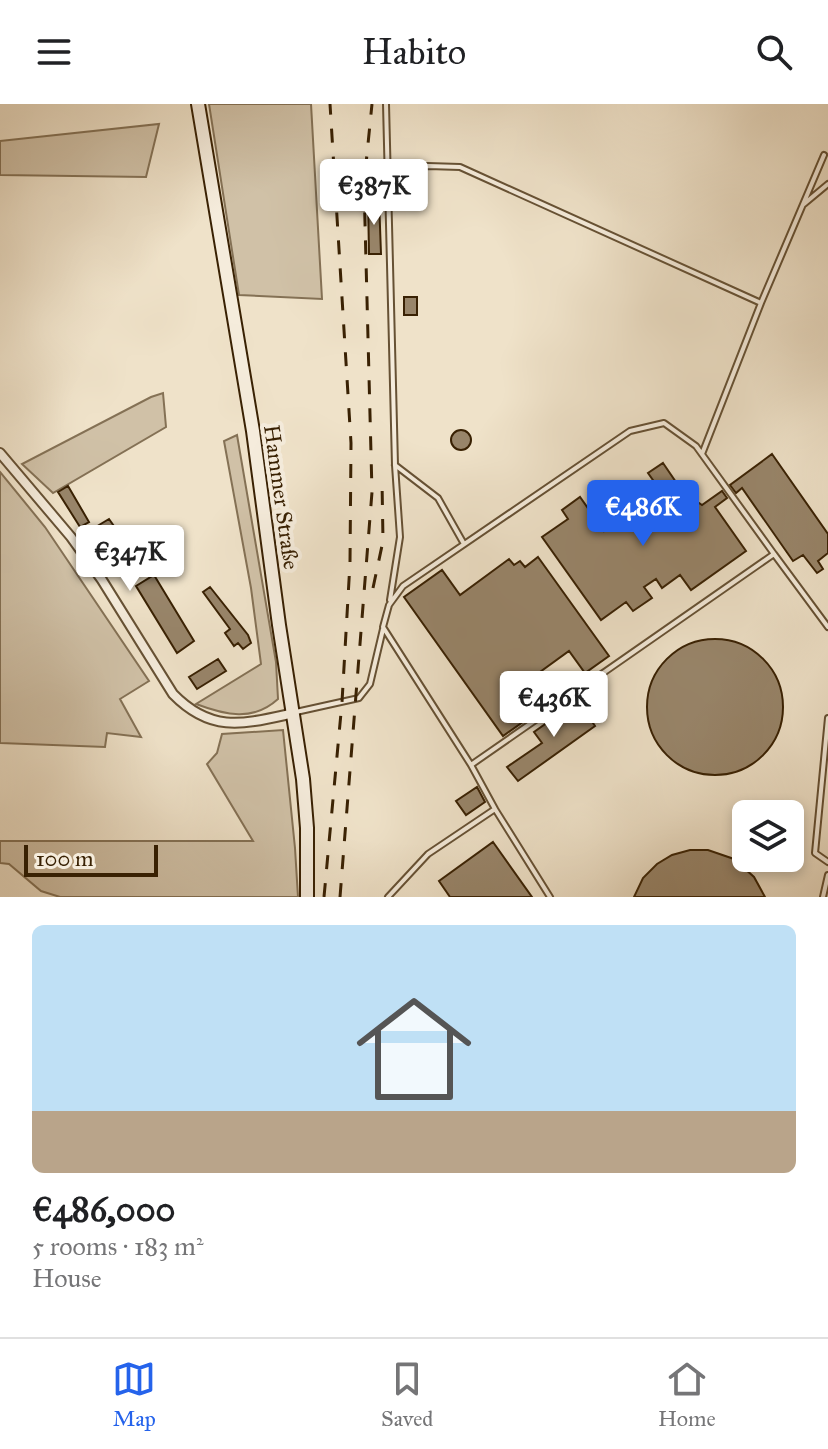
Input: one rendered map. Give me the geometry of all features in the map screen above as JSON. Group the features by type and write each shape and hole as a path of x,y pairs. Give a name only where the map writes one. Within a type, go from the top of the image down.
{"main road":[{"name":"Hammer Straße","path":"198,104 246,385 294,713 307,828 307,897"}],"street":[{"path":"0,453 95,569 173,694 185,706 219,723 294,713"}],"lane":[{"path":"294,713 359,698 370,684 389,605 400,537 395,465 386,104"},
{"path":"702,454 761,303 824,155"},
{"path":"387,171 428,166 460,167 761,303"},
{"path":"803,206 828,184"},
{"path":"389,605 403,586 630,431 664,423 696,446 828,627"},
{"path":"395,465 438,498 464,544"},
{"path":"471,765 774,554"},
{"path":"383,627 550,897"},
{"path":"828,718 815,853 828,862"},
{"path":"390,896 428,854 495,809"},
{"path":"823,897 828,875"}],"shaded area":[{"path":"209,104 311,104 322,299 239,295"},
{"path":"159,124 146,177 0,175 0,141"},
{"path":"163,393 166,427 53,493 22,464 151,397"},
{"path":"237,435 276,662 278,699 249,714 228,713 196,704 261,664 251,588 224,441"},
{"path":"0,472 45,527 149,681 120,699 141,737 107,733 105,747 0,743"},
{"path":"283,730 298,897 60,897 41,891 9,864 0,863 0,841 253,841 207,764 217,753 222,734"}],"building":[{"path":"368,199 379,199 381,254 369,254"},
{"path":"404,297 417,297 417,315 404,315"},
{"path":"461,430 468,433 471,440 468,447 461,450 454,447 451,440 454,433"},
{"path":"772,454 828,534 828,553 818,561 823,569 817,573 803,555 793,561 742,488 736,493 730,485"},
{"path":"663,463 693,507 699,503 702,505 722,491 727,498 715,507 746,551 691,590 680,575 662,588 656,579 644,587 652,598 633,611 626,602 601,620 542,537 568,519 562,510 580,497 604,531 621,519 626,526 667,500 648,473"},
{"path":"68,486 89,522 80,527 58,492"},
{"path":"109,519 116,529 108,534 125,565 112,573 89,531"},
{"path":"538,557 609,656 585,673 569,651 529,680 547,705 503,736 404,597 442,570 460,595 509,559 514,565 520,561 525,567"},
{"path":"154,575 194,641 177,653 136,586"},
{"path":"210,587 248,635 251,643 243,649 238,643 234,646 225,633 230,629 203,592"},
{"path":"715,639 741,644 763,659 778,681 783,707 778,733 763,755 741,770 715,775 689,770 667,755 652,733 647,707 652,681 667,659 689,644"},
{"path":"218,659 226,671 197,689 189,677"},
{"path":"578,701 595,726 518,781 507,767 542,743 534,732"},
{"path":"477,787 485,802 466,815 456,801"},
{"path":"493,842 532,897 450,897 439,881"},
{"path":"690,850 708,850 732,858 732,872 748,872 765,897 634,897 643,878 672,855"}],"railway":[{"path":"324,897 342,702 350,563 351,443 330,104"},
{"path":"340,897 372,492 364,184 372,104"},
{"path":"373,588 383,541 382,481"}]}
